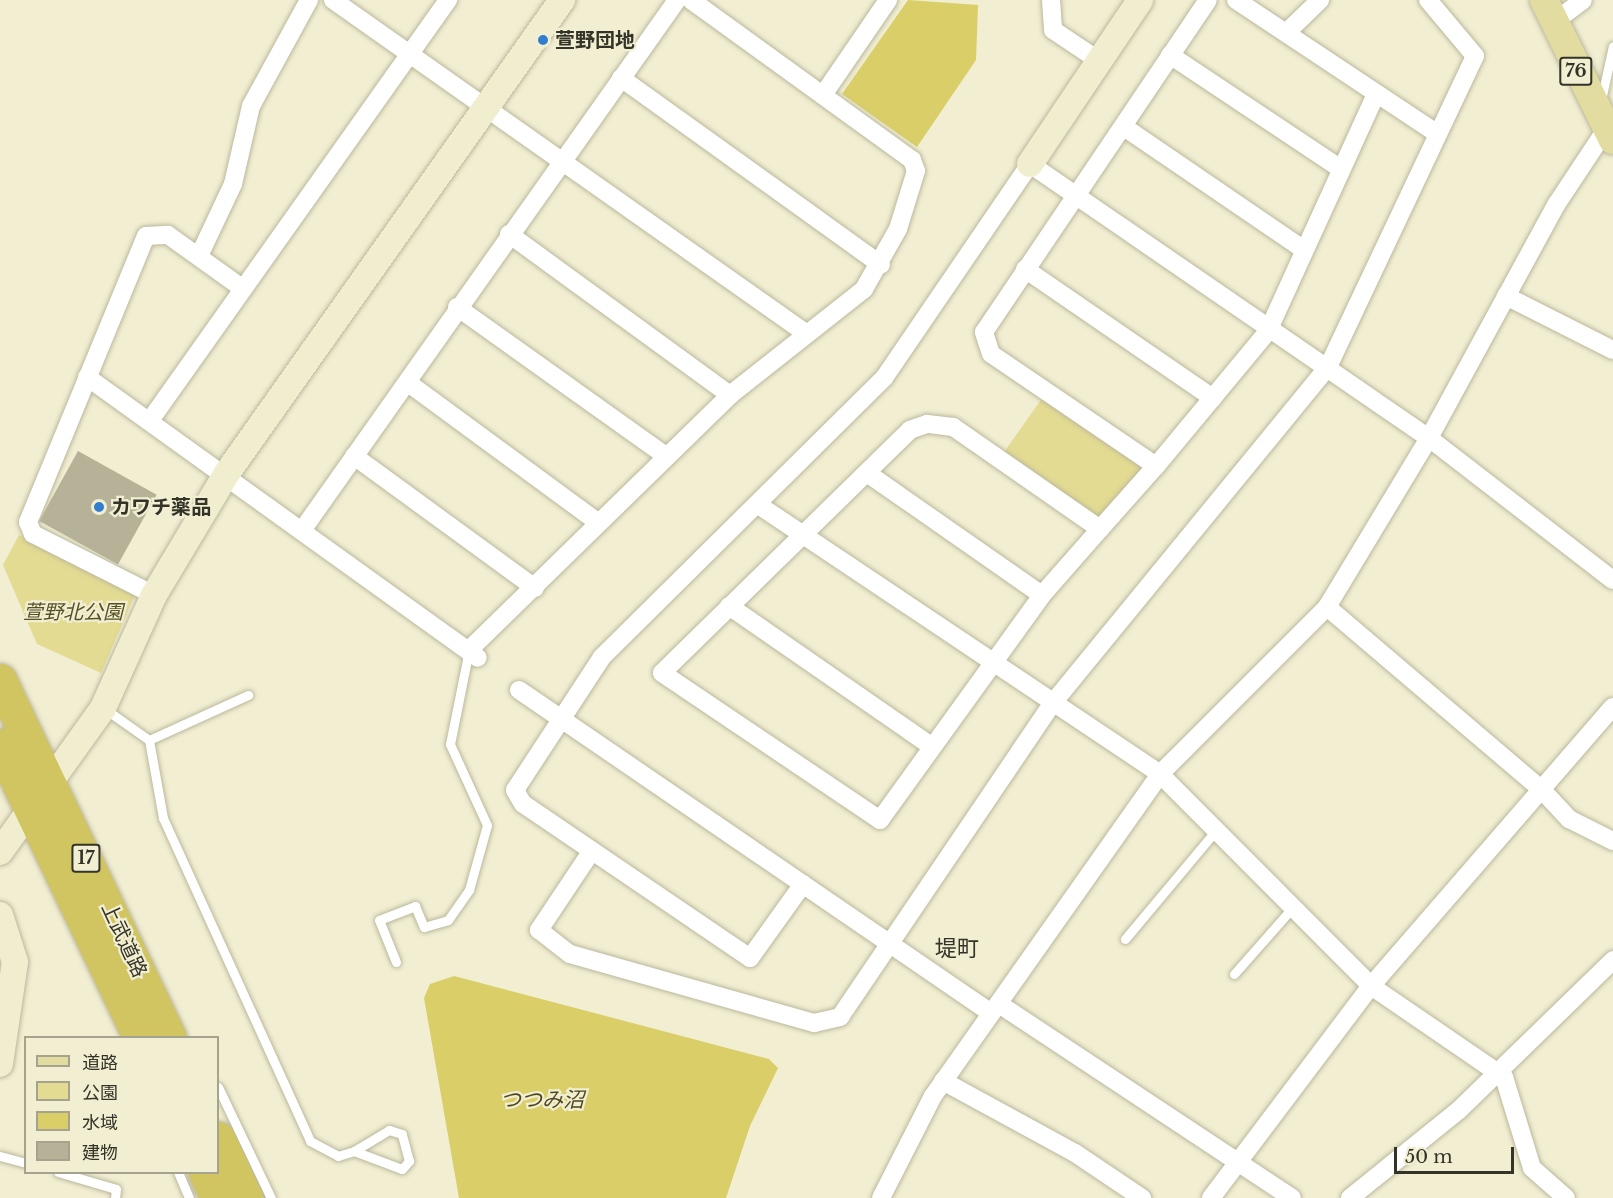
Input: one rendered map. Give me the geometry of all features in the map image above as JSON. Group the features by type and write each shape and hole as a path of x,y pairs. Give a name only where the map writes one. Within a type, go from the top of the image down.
{"highway":[{"name":"上武道路","path":"0,680 51,783 169,1036"},
{"name":"上武道路","path":"0,744 139,1036"},
{"path":"219,1140 246,1198"},
{"path":"205,1174 217,1198"}],"main road":[{"name":"76","path":"1549,11 1605,129"}],"street":[{"path":"199,256 233,184 251,106 309,0"},
{"path":"151,419 447,0"},
{"path":"0,852 103,708 154,595 227,473 562,0"},
{"path":"303,529 457,307 677,0"},
{"path":"87,377 227,473 473,654 599,523 730,395 864,289 881,265 916,171 912,159 691,0"},
{"path":"1052,0 1053,30 1098,60"},
{"path":"803,884 750,958 523,804 515,790 602,657 884,378 1140,0"},
{"path":"1156,466 984,345 984,332 1209,0"},
{"path":"1236,0 1436,133"},
{"path":"1287,32 1320,0"},
{"path":"591,852 539,930 570,954 814,1023 840,1017 891,945 1052,704 1328,367 1436,133 1475,56 1428,0"},
{"path":"1549,11 1583,0"},
{"path":"340,2 807,334"},
{"path":"823,95 880,3"},
{"path":"1170,56 1338,167"},
{"path":"621,78 881,265"},
{"path":"1100,529 942,424 910,430 662,674 880,820 992,661 1042,595 1156,466 1268,331 1338,167 1376,94"},
{"path":"1124,127 1304,250"},
{"path":"881,1198 943,1081 1160,774 1327,607 1429,438 1556,205 1605,129"},
{"path":"1030,164 1074,199 1268,331 1328,367 1429,438 1613,580"},
{"path":"509,234 730,395"},
{"path":"154,595 33,534 28,522 146,236 168,235 242,288"},
{"path":"1025,269 1213,398"},
{"path":"1506,296 1613,350"},
{"path":"457,307 666,456"},
{"path":"411,385 599,523"},
{"path":"354,456 535,588"},
{"path":"867,474 1042,595"},
{"path":"758,504 992,661 1052,704 1160,774 1371,986 1498,1072 1532,1168 1555,1195"},
{"path":"729,606 931,746"},
{"path":"1327,607 1542,790 1569,819 1613,841"},
{"path":"519,690 891,945 995,1008 1292,1198"},
{"path":"1211,1198 1371,986 1613,707"},
{"path":"0,915 5,945 15,972 0,1064"},
{"path":"1350,1198 1498,1072 1613,960"},
{"path":"943,1081 1075,1153 1142,1198"}],"lane":[{"path":"1605,129 1613,46"},
{"path":"396,962 379,920 415,906 424,927 448,920 469,890 487,825 450,744 473,654"},
{"path":"149,740 248,695"},
{"path":"103,708 149,740 164,818 310,1141 339,1156 354,1151 388,1130 402,1134 409,1161 402,1169 354,1151"},
{"path":"1125,939 1216,830"},
{"path":"1234,974 1293,908"},
{"path":"219,1089 271,1198"},
{"path":"0,1156 24,1162"},
{"path":"62,1174 116,1189 115,1198"},
{"path":"178,1174 189,1198"}],"green space":[{"path":"1045,394 1141,461 1142,475 1104,518 1094,518 1002,455"},
{"name":"萱野北公園","path":"19,535 135,595 101,673 37,644 3,565"}],"water":[{"path":"908,0 978,5 976,60 917,147 842,94"},
{"name":"つつみ沼","path":"454,976 769,1059 778,1068 750,1126 726,1198 459,1198 424,998 430,984"}],"building":[{"name":"カワチ薬品","path":"78,451 157,495 118,565 39,521"}],"place":[{"name":"萱野団地","path":"543,40"},
{"name":"カワチ薬品","path":"99,507"}],"district":[{"name":"堤町","path":"957,949"}]}
